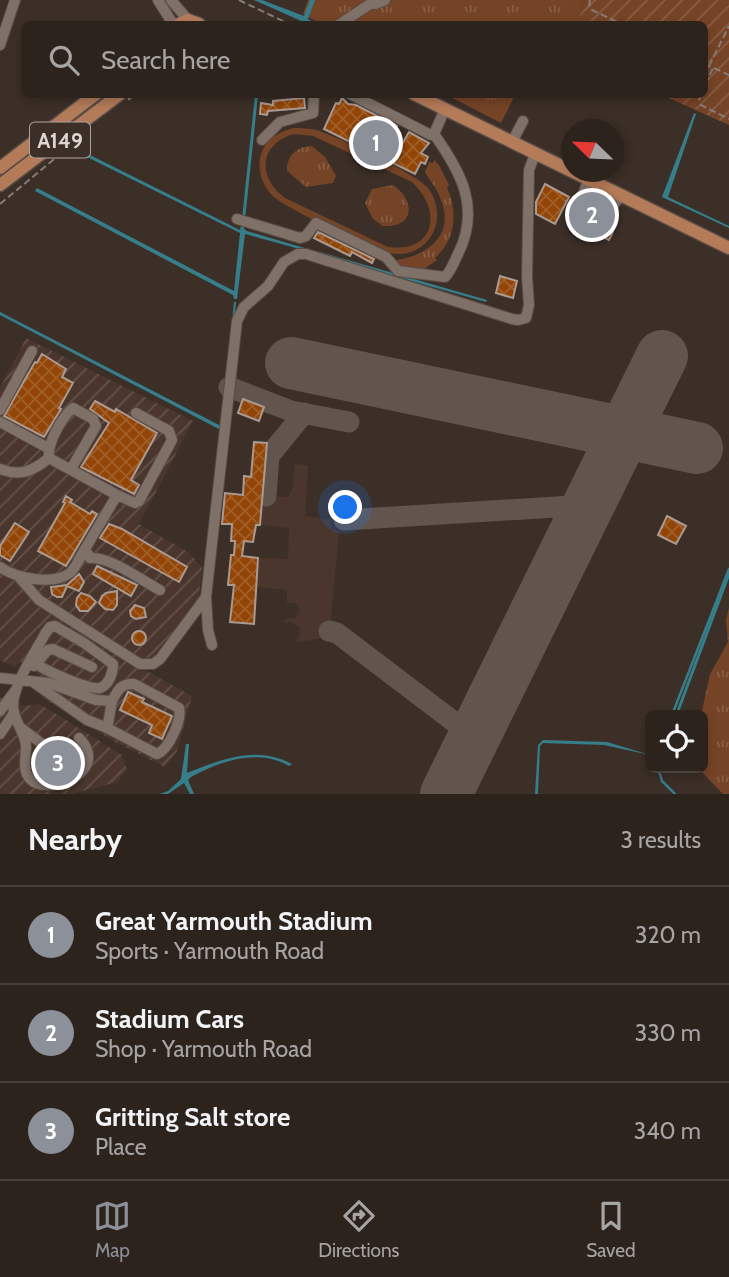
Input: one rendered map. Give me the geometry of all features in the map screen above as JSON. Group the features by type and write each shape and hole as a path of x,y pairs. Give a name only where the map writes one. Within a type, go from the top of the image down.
{"main road":[{"name":"A149","path":"0,168 91,98"},
{"path":"422,98 561,167"},
{"name":"A149","path":"0,187 24,167 122,99"},
{"path":"592,182 729,248"}],"street":[{"path":"0,45 15,0"},
{"path":"158,0 171,21"},
{"path":"171,0 187,21"},
{"path":"344,21 372,1 375,4 386,0"},
{"path":"262,140 280,122 313,113 314,98"},
{"path":"237,219 300,238 306,236 316,223 386,257 398,271 444,277 463,244 468,228 467,195 453,162 434,134 358,98"},
{"path":"434,134 445,109"},
{"path":"513,142 523,121"},
{"path":"212,645 208,631 206,597 237,321 244,307 268,286 284,262 298,254 512,319 526,318 529,305 529,170 535,154"},
{"path":"587,182 580,204 582,208 602,217 620,196"},
{"path":"0,410 32,351"},
{"path":"0,469 16,475 34,470 48,453 71,408 93,419 96,426 71,469"},
{"path":"0,422 71,469 135,503 139,501 172,439 169,431 136,413"},
{"path":"19,577 58,578 71,572 117,495"},
{"path":"85,550 90,558 99,557 108,561 160,590"},
{"path":"0,567 19,577 39,600 139,664 153,664 160,659 206,597"},
{"path":"36,664 51,673 96,688 105,685 113,669 110,660 55,625 50,627 13,704 13,713 21,727 26,745 26,774 37,783 49,785 79,775 88,765 89,755 79,738"},
{"path":"0,711 48,650 54,649 92,667"},
{"path":"0,678 49,683 96,699 112,701"},
{"path":"23,682 87,720 157,754 165,748 180,716 178,708 134,684 126,683 120,687 112,701 108,724 105,727"},
{"path":"0,734 13,713"},
{"path":"21,727 45,746"}],"path":[{"path":"239,0 283,21"},
{"path":"590,0 589,7 592,10 616,21"},
{"path":"708,78 729,26"},
{"path":"708,66 729,75"},
{"path":"700,98 701,105 729,119"},
{"path":"0,204 84,134"}],"shaded area":[{"path":"26,338 193,421 139,524 188,552 202,567 197,617 163,663 145,670 192,696 177,751 165,767 115,742 41,697 50,679 20,661 14,667 0,660 0,388"},
{"path":"295,464 308,465 305,516 331,519 331,528 339,532 329,637 294,643 300,636 299,627 291,622 285,623 285,619 296,618 300,610 295,603 287,603 287,590 256,587 258,558 288,559 289,528 260,525 262,496 288,497 292,491"},
{"path":"0,697 10,705 40,704 122,755 127,770 117,782 71,794 0,794"}],"green space":[{"path":"308,0 585,0 578,21 316,21 303,14"},
{"path":"585,0 729,0 729,125 669,98 708,98 708,21 578,21"},
{"path":"453,98 514,98 501,123"},
{"path":"293,128 320,131 343,141 409,174 428,188 435,200 437,212 432,235 425,244 415,251 403,254 389,253 330,228 274,197 262,179 260,158 268,142","holes":["293,134 313,136 412,182 428,205 429,228 424,237 404,247 388,247 285,198 276,190 266,171 268,154 273,146"]},
{"path":"312,146 325,157 336,176 333,183 306,187 287,171 289,160 294,153 301,148"},
{"path":"434,160 449,185 447,188 454,215 451,234 435,258 437,260 424,269 421,268 419,272 396,268 397,260 428,248 441,233 444,212 441,200 425,172 429,162 433,163"},
{"path":"393,185 406,198 409,212 401,223 383,226 373,219 365,203 372,189"},
{"path":"729,608 729,794 723,794 703,773 708,773 708,710 702,710 710,674 728,642 726,620"}],"water":[{"path":"254,0 262,0 304,16 310,0 315,0 308,19 312,21 301,21"},
{"path":"255,98 258,98 245,220 242,219"},
{"path":"694,113 696,114 668,197 729,228 662,197"},
{"path":"84,152 240,230 242,221 245,222 244,229 247,231 311,250 310,252 245,234 237,299 234,299 233,295 35,191 37,188 234,291 240,233 81,154"},
{"path":"313,250 487,300 486,302 312,253"},
{"path":"234,302 225,421 220,433 219,429 0,315 0,312 219,425"},
{"path":"729,569 729,578 680,710 677,710"},
{"path":"543,740 607,742 645,754 604,745 543,743 540,746 538,794 535,794 538,745"},
{"path":"186,744 189,744 187,773 240,756 266,755 292,764 289,766 265,758 239,759 214,766 191,777 188,780 194,794 190,794 184,783 168,794 160,794 168,791 181,779"}],"building":[{"path":"304,98 305,108 260,114 261,103 273,105 273,101"},
{"path":"342,98 348,104 356,105 397,126 390,138 402,144 409,132 429,143 421,153 428,157 425,164 421,162 415,174 324,129 336,103 339,104"},
{"path":"545,184 569,197 555,224 536,214 536,202"},
{"path":"597,223 613,232 609,240 592,232"},
{"path":"318,232 374,259 372,263 352,252 350,256 314,238"},
{"path":"500,276 517,281 513,298 496,293"},
{"path":"42,354 66,369 62,377 73,383 44,437 4,416"},
{"path":"243,399 264,407 259,421 238,413"},
{"path":"95,401 115,412 116,409 157,433 131,480 139,485 134,494 81,467 109,423 90,409"},
{"path":"254,442 267,443 260,525 256,525 253,542 244,541 242,556 258,558 254,624 230,622 234,585 228,585 235,541 231,541 232,524 222,524 225,493 243,495 244,476 251,477"},
{"path":"66,496 72,500 70,502 90,514 92,511 97,514 66,566 38,551 65,503 63,502"},
{"path":"667,516 686,526 676,544 658,535"},
{"path":"15,523 29,532 10,561 0,555 0,546"},
{"path":"109,524 187,567 179,582 100,538"},
{"path":"97,566 137,585 131,596 93,574"},
{"path":"79,574 84,582 79,591 67,586 62,597 52,594 51,587 67,585"},
{"path":"117,591 117,605 113,610 105,609 99,603 106,593"},
{"path":"81,593 96,602 88,611 80,611 76,605"},
{"path":"135,605 144,608 146,617 136,619 131,616 130,611"},
{"path":"136,631 142,631 146,638 142,645 136,645 132,641 132,635"},
{"path":"128,692 172,716 162,739 149,733 152,725 120,710"},
{"path":"56,745 70,750 75,760 72,770 54,777 44,770 42,761 44,753"}],"waterway":[{"path":"674,710 729,569"},
{"path":"660,773 662,781 675,794"}],"taxiway":[{"path":"229,387 291,411 349,422"},
{"path":"266,496 269,456 304,413"},
{"path":"344,520 589,505"},
{"path":"329,631 337,633 474,737"}],"runway":[{"path":"446,794 662,356"},
{"path":"291,363 697,448"}],"place":[{"name":"Great Yarmouth Stadium","path":"376,143"},
{"name":"Stadium Cars","path":"592,215"},
{"name":"Gritting Salt store","path":"58,763"}]}
